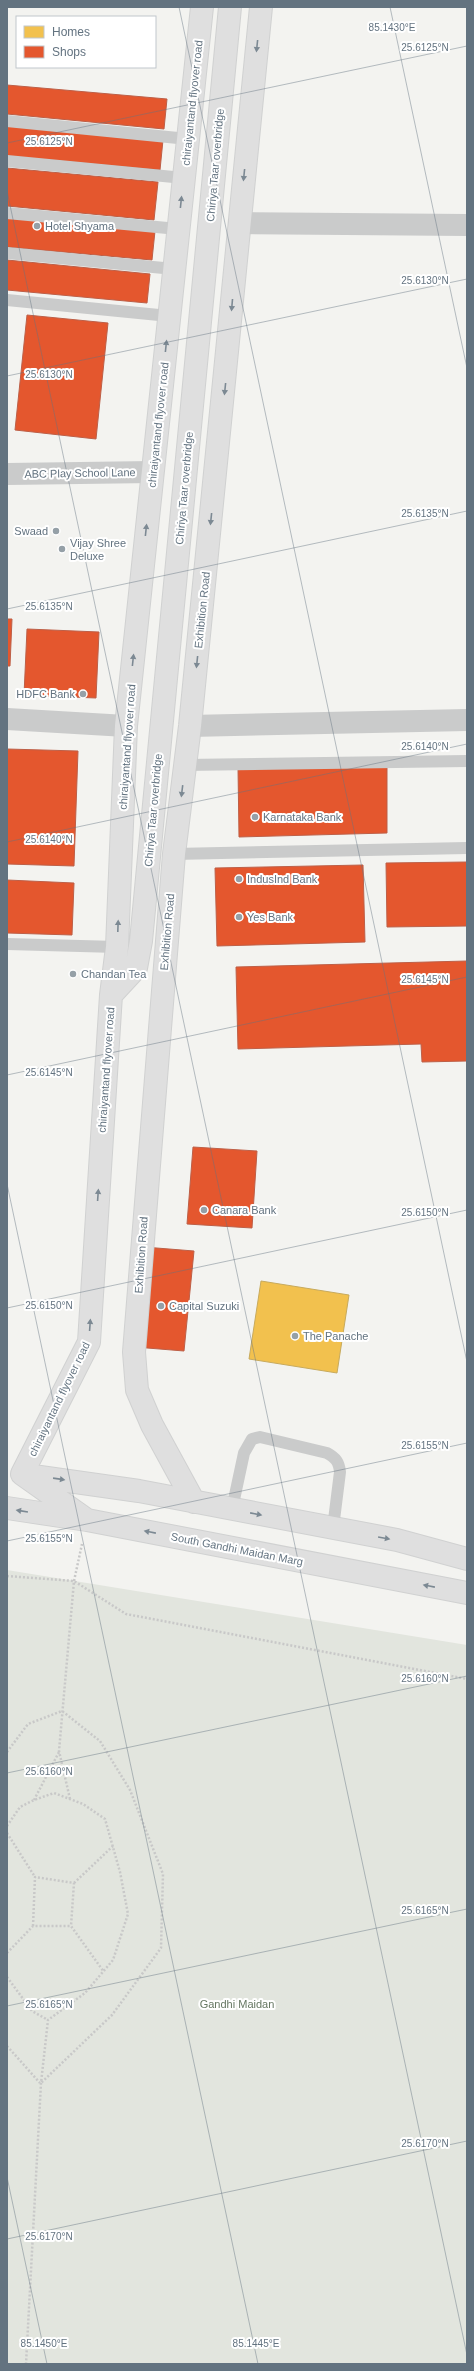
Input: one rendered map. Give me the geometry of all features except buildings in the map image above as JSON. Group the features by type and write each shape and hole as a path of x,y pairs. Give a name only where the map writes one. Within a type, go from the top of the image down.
{"main road":[{"name":"chiraiyantand flyover road","path":"15,1473 89,1342 111,995 117,947 126,726 202,7"},
{"name":"Chiriya Taar overbridge","path":"136,968 141,941 230,7"},
{"name":"Exhibition Road","path":"194,1502 152,1425 137,1390 134,1352 160,1006 174,854 190,726 261,7"},
{"path":"111,995 136,968 160,1006"},
{"path":"15,1473 139,1491 397,1540 467,1558"},
{"path":"15,1473 86,1520"},
{"name":"South Gandhi Maidan Marg","path":"7,1508 86,1520 467,1593"}],"street":[{"path":"239,223 467,225"},
{"name":"ABC Play School Lane","path":"7,474 152,472"},
{"path":"7,719 126,726"},
{"path":"190,726 467,720"}],"lane":[{"path":"7,121 188,138"},
{"path":"7,161 184,178"},
{"path":"7,213 178,229"},
{"path":"7,253 174,269"},
{"path":"7,300 169,316"},
{"path":"185,765 467,761"},
{"path":"174,854 467,848"},
{"path":"7,944 117,947"},
{"path":"232,1509 244,1453 252,1439 260,1438 327,1454 335,1458 339,1464 340,1472 333,1528"}],"path":[{"path":"70,1799 59,1751 74,1581 86,1520"},
{"path":"7,1576 74,1581 126,1614 467,1679"},
{"path":"7,1752 28,1724 62,1712"},
{"path":"41,2083 112,2015 161,1948 163,1874 130,1790 100,1741 62,1712"},
{"path":"34,1800 59,1751"},
{"path":"7,1826 20,1807 54,1793 83,1804 105,1819 113,1846 128,1914 113,1960 104,1972 85,1993 48,2020 41,2083 26,2364"},
{"path":"7,1833 35,1877 33,1926 7,1953"},
{"path":"104,1972 70,1926 74,1883 113,1846"},
{"path":"35,1877 74,1883"},
{"path":"33,1926 70,1926"},
{"path":"7,1977 32,2011 48,2020"},
{"path":"7,2046 41,2083"}],"green space":[{"name":"Gandhi Maidan","path":"7,1570 467,1645 467,2364 7,2364"}],"place":[{"name":"Hotel Shyama","path":"37,226"},
{"name":"Swaad","path":"56,531"},
{"name":"Vijay Shree Deluxe","path":"62,549"},
{"name":"HDFC Bank","path":"83,694"},
{"name":"Karnataka Bank","path":"255,817"},
{"name":"IndusInd Bank","path":"239,879"},
{"name":"Yes Bank","path":"239,917"},
{"name":"Chandan Tea","path":"73,974"},
{"name":"Canara Bank","path":"204,1210"},
{"name":"Capital Suzuki","path":"161,1306"},
{"name":"The Panache","path":"295,1336"}]}
